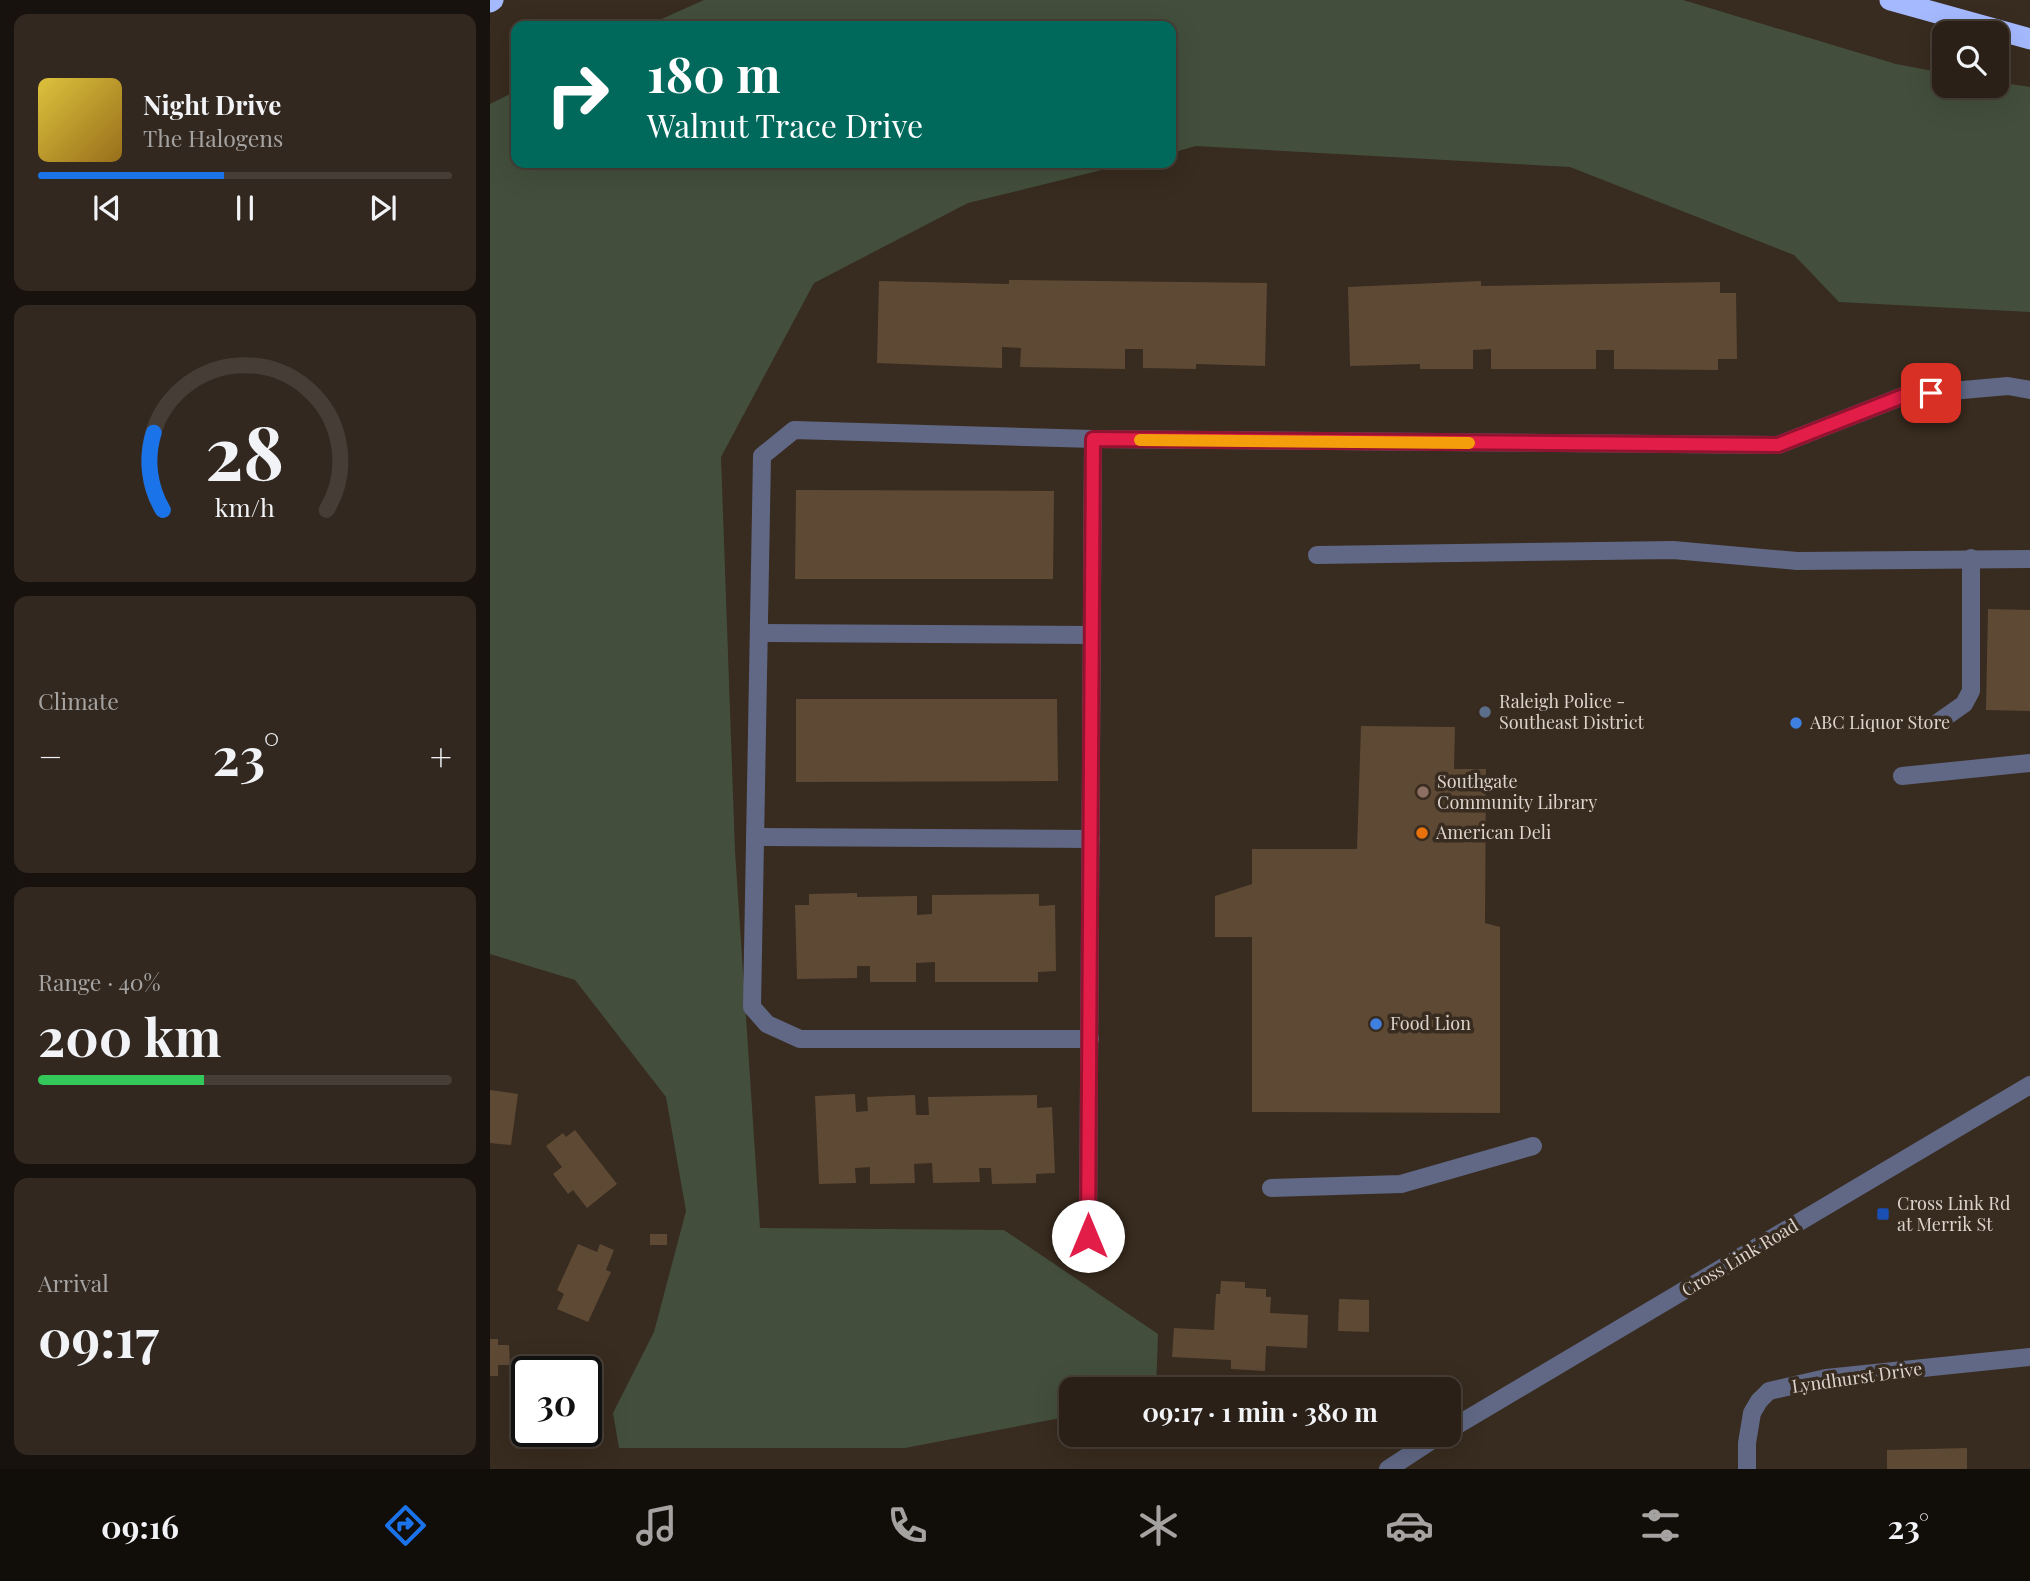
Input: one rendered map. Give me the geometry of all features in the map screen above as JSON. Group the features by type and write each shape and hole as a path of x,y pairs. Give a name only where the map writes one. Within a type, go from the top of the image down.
{"highway":[{"path":"1890,0 2030,39"}],"street":[{"path":"1090,1039 800,1039 767,1024 752,1007 762,456 794,430 1093,439 1778,445 1906,395 2008,386 2030,390"},
{"path":"1088,1236 1093,439"},
{"path":"1317,555 1673,550 1797,561 2030,559"},
{"path":"1937,723 1964,704 1971,691 1971,558"},
{"path":"759,633 1092,635"},
{"path":"1902,776 2030,763"},
{"path":"755,837 1091,839"},
{"name":"Cross Link Road","path":"1461,1423 2030,1085"},
{"path":"1271,1188 1401,1184 1533,1146"},
{"name":"Lyndhurst Drive","path":"1747,1469 1747,1443 1752,1413 1769,1391 1826,1378 2030,1357"},
{"path":"1388,1469 1422,1447"}],"green space":[{"path":"704,0 1683,0 1896,64 1932,71 1932,98 2009,98 2009,84 2030,87 2030,312 1839,302 1794,255 1570,167 1196,146 1176,152 1176,21 657,21"},
{"path":"511,94 511,168 1110,168 968,203 814,283 721,457 735,851 760,1228 1004,1230 1158,1334 1156,1377 1059,1377 1059,1418 905,1448 619,1448 613,1413 654,1332 686,1211 666,1097 575,980 490,954 490,104"}],"building":[{"path":"1009,280 1267,283 1265,366 1196,364 1196,369 1143,368 1143,349 1125,349 1125,369 1020,367 1021,348 1002,347 1002,368 877,363 879,281 1009,284"},
{"path":"1481,281 1481,286 1720,282 1720,293 1736,293 1737,359 1718,359 1718,370 1614,369 1614,350 1596,350 1596,369 1491,369 1491,349 1473,350 1473,369 1420,369 1420,364 1350,366 1348,287"},
{"path":"796,490 1054,491 1053,579 795,579"},
{"path":"1988,609 2030,610 2030,711 1986,710"},
{"path":"796,699 1057,699 1058,781 796,782"},
{"name":"Food Lion","path":"1361,726 1455,727 1454,769 1486,769 1485,923 1500,927 1500,1113 1252,1112 1252,937 1215,937 1215,896 1252,884 1252,849 1357,849"},
{"path":"857,893 857,897 917,896 917,915 932,914 932,895 1039,894 1039,906 1055,905 1056,971 1038,972 1038,982 935,982 935,962 916,963 916,982 870,982 870,966 857,966 857,978 797,979 795,905 809,905 809,894"},
{"path":"490,1090 518,1094 511,1145 490,1143"},
{"path":"855,1094 856,1112 868,1111 867,1097 915,1095 916,1115 929,1115 928,1097 1037,1095 1037,1108 1052,1107 1055,1173 1036,1174 1036,1183 992,1184 991,1168 979,1168 980,1182 933,1183 932,1163 914,1164 915,1183 870,1184 870,1167 855,1168 856,1183 819,1184 815,1096"},
{"path":"575,1130 617,1184 587,1208 573,1190 568,1194 553,1174 562,1167 546,1146 563,1133 566,1137"},
{"path":"650,1234 667,1234 667,1245 650,1245"},
{"path":"578,1244 597,1252 600,1244 614,1250 606,1270 611,1272 588,1322 557,1309 564,1294 557,1290"},
{"path":"1221,1281 1245,1282 1245,1288 1266,1289 1266,1297 1271,1297 1270,1313 1308,1315 1307,1348 1266,1346 1265,1371 1231,1369 1231,1360 1172,1357 1174,1328 1214,1330 1216,1294 1220,1294"},
{"path":"1339,1299 1369,1300 1369,1332 1338,1331"},
{"path":"490,1339 498,1339 498,1345 509,1345 510,1365 498,1365 498,1376 490,1376"},
{"path":"1967,1448 1967,1469 1887,1469 1887,1450"}],"slow traffic":[{"path":"1140,440 1469,443"}],"place":[{"name":"Raleigh Police - Southeast District","path":"1485,712"},
{"name":"ABC Liquor Store","path":"1796,723"},
{"name":"Southgate Community Library","path":"1423,792"},
{"name":"American Deli","path":"1422,833"},
{"name":"Food Lion","path":"1376,1024"},
{"name":"Cross Link Rd at Merrik St","path":"1883,1214"}],"route":[{"path":"1088,1236 1093,439 1778,445 1906,395 1931,393"}]}
